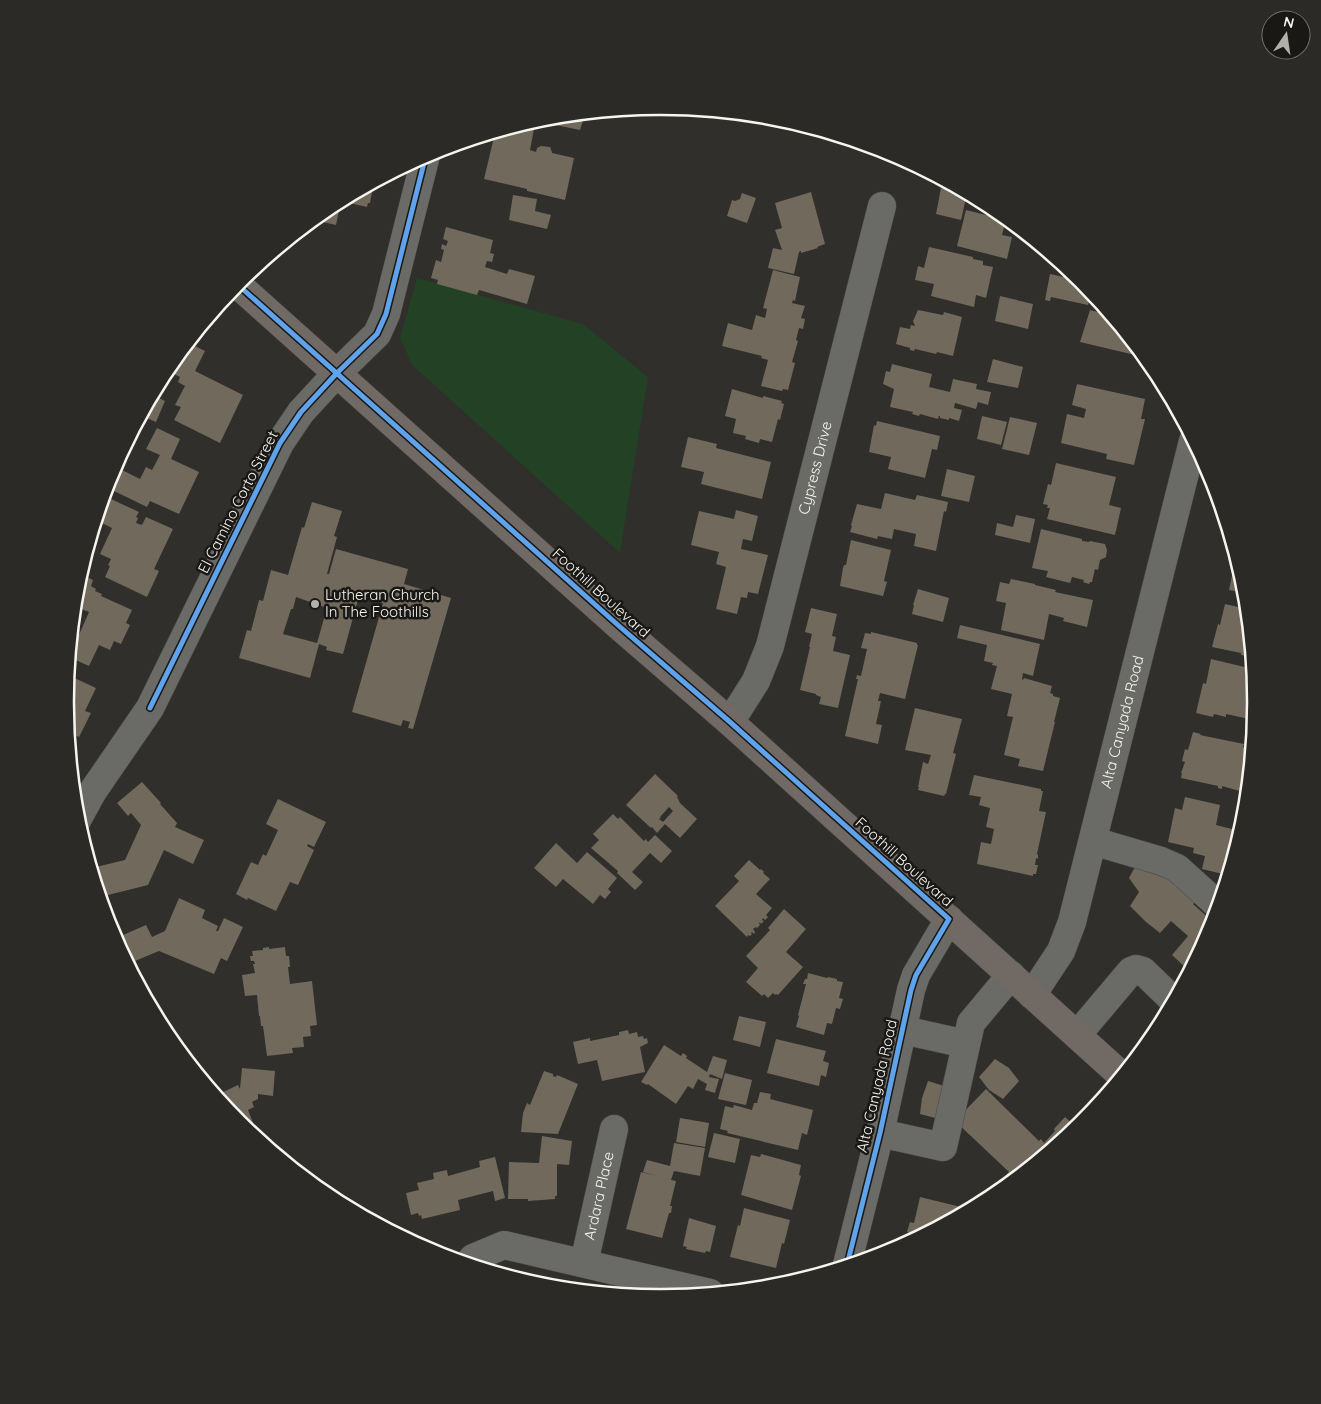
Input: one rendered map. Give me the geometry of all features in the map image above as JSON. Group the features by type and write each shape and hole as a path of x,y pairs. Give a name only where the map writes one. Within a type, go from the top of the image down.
{"main road":[{"name":"Foothill Boulevard","path":"243,290 618,626 730,722 1116,1071"}],"street":[{"name":"El Camino Corto Street","path":"84,808 150,708 280,443 296,418 337,373 377,334 386,314 423,166"},
{"name":"Cypress Drive","path":"730,722 756,681 770,646 882,206"},
{"name":"Alta Canyada Road","path":"1032,995 1062,951 1072,922 1191,450"},
{"path":"1093,841 1161,861 1177,868 1212,901"},
{"name":"Alta Canyada Road","path":"849,1258 880,1133 911,990 916,975 949,919"},
{"path":"1077,1035 1131,971 1136,969 1143,971 1169,996"},
{"path":"880,1133 944,1147 971,1023 1011,975"},
{"path":"903,1030 966,1044"},
{"name":"Ardara Place","path":"584,1263 614,1130"},
{"path":"473,1258 504,1245 687,1288"}],"green space":[{"path":"417,278 583,324 648,377 620,553 412,365 400,338"}],"building":[{"path":"583,120 580,130 556,125"},
{"path":"534,130 530,150 536,152 537,148 541,146 550,147 552,153 574,158 565,200 484,179 493,140 509,135"},
{"path":"941,188 965,201 961,220 936,214"},
{"path":"372,192 370,203 368,203 367,207 352,203"},
{"path":"811,192 825,244 818,248 799,252 794,274 768,268 773,248 782,250 775,230 782,228 775,203"},
{"path":"742,193 756,198 747,223 727,216 732,200 740,199"},
{"path":"513,195 537,199 535,211 551,215 547,229 509,220"},
{"path":"966,210 988,216 1004,227 1002,235 1012,237 1007,259 957,246"},
{"path":"339,212 336,225 323,222"},
{"path":"446,227 493,240 490,253 494,254 492,262 487,261 485,267 507,274 509,269 535,276 527,304 479,290 477,295 437,284 438,280 431,278 436,260 441,262 444,250 441,249 442,244 446,246 448,241 443,239"},
{"path":"929,247 973,257 973,259 983,261 983,265 993,267 986,298 976,295 974,307 931,296 934,284 915,280 918,266 924,268"},
{"path":"773,270 800,277 795,301 793,300 792,303 805,306 801,318 805,319 803,329 799,328 796,340 798,341 792,362 795,363 788,390 783,389 782,391 761,386 768,360 761,358 762,356 722,346 728,323 752,330 756,315 765,318 767,309 763,308"},
{"path":"1050,274 1064,277 1089,301 1088,305 1051,297 1050,301 1045,300"},
{"path":"1000,296 1033,304 1028,329 995,321"},
{"path":"918,310 943,315 944,312 962,317 953,356 915,349 914,351 896,344 900,327 910,329 911,325 915,326 913,321"},
{"path":"1090,310 1102,315 1133,354 1080,342"},
{"path":"194,346 205,351 195,371 243,395 220,443 174,420 181,407 175,405 185,386 178,382 180,377 174,374"},
{"path":"993,359 1023,367 1018,388 987,382"},
{"path":"892,364 932,374 929,387 950,392 953,379 977,384 976,389 991,392 988,405 978,402 976,409 955,403 954,408 962,410 959,421 940,418 940,416 938,419 920,414 919,416 912,414 913,412 890,407 894,389 883,384 886,371 890,372"},
{"path":"1077,384 1145,399 1141,419 1145,419 1134,465 1106,459 1107,454 1061,443 1067,414 1084,418 1086,409 1072,405"},
{"path":"732,389 763,398 763,396 782,401 781,403 784,404 772,442 760,439 759,443 745,439 746,436 733,433 736,419 725,416"},
{"path":"159,398 165,401 156,422 147,418"},
{"path":"982,416 1007,422 1001,445 977,439"},
{"path":"1010,417 1037,423 1029,455 1002,449"},
{"path":"877,421 940,436 937,450 932,449 925,478 888,469 891,457 869,452 874,425 876,426"},
{"path":"157,428 180,439 171,459 199,472 179,514 150,501 147,507 113,491 122,470 140,479 146,467 152,470 160,455 146,449"},
{"path":"688,437 717,444 716,448 771,462 762,499 701,484 704,472 681,467"},
{"path":"1056,463 1116,477 1109,505 1121,508 1115,535 1047,519 1050,508 1047,508 1048,505 1043,504 1048,484 1051,485"},
{"path":"947,469 975,476 969,502 941,496"},
{"path":"885,493 915,500 917,495 948,502 946,512 944,511 936,551 914,546 916,534 894,529 892,539 878,536 877,539 850,532 857,504 881,509"},
{"path":"111,499 139,512 136,517 138,518 136,523 142,525 146,517 173,529 154,569 159,571 147,597 105,577 111,559 100,554 112,528 102,523"},
{"path":"312,502 342,511 334,536 337,537 327,574 329,574 336,549 408,569 404,584 451,598 413,729 408,728 410,722 403,720 401,726 352,712 383,603 359,596 343,654 326,650 327,647 319,644 310,678 239,658 247,630 251,631 259,600 263,601 271,570 288,575 302,527 304,528","holes":["296,597 327,608 317,643 283,634"]},
{"path":"736,510 758,516 752,541 743,539 741,549 768,555 758,594 748,592 747,598 741,597 737,614 716,609 726,567 716,564 719,552 691,545 699,511 734,519"},
{"path":"1016,515 1035,519 1030,543 995,535 997,523 1013,527"},
{"path":"1041,529 1082,539 1082,541 1105,544 1107,550 1106,557 1100,560 1098,570 1095,569 1092,582 1089,584 1083,582 1084,580 1072,577 1070,583 1046,577 1048,571 1032,568"},
{"path":"851,540 891,550 884,581 887,582 883,596 840,586"},
{"path":"1233,573 1237,592 1229,590"},
{"path":"88,577 93,580 91,586 96,589 95,591 102,594 101,596 132,610 126,623 130,625 121,644 114,641 110,650 99,645 89,666 75,660 78,634 89,612 82,609"},
{"path":"1011,579 1056,590 1055,592 1093,600 1087,627 1063,621 1064,618 1049,614 1044,640 1001,630 1006,603 996,601 1000,582 1009,584"},
{"path":"918,589 949,598 943,622 912,614"},
{"path":"1225,604 1239,607 1245,656 1241,655 1241,653 1212,647 1218,624 1220,625"},
{"path":"811,608 837,614 832,636 836,637 833,651 850,655 838,708 819,704 821,697 800,690 812,634 805,632"},
{"path":"960,625 1040,644 1033,676 1023,673 1022,679 1052,686 1050,693 1060,698 1043,771 1018,766 1020,759 1004,755 1013,717 1007,716 1012,694 991,689 997,666 984,661 987,645 957,638"},
{"path":"871,632 917,643 918,645 905,699 880,693 878,701 881,701 876,724 882,725 878,744 845,736 858,679 856,679 857,675 861,676 867,649 861,648 865,633 871,634"},
{"path":"1211,659 1246,667 1247,718 1226,714 1226,717 1214,714 1213,717 1196,713 1203,683 1206,684"},
{"path":"75,678 96,688 85,711 91,713 79,737 75,735"},
{"path":"915,708 962,719 953,753 956,754 944,796 918,790 923,762 928,764 931,755 905,750"},
{"path":"1193,732 1244,744 1243,747 1245,747 1240,791 1222,786 1222,789 1218,788 1218,786 1181,778 1185,762 1182,761 1185,749 1188,750"},
{"path":"655,774 678,796 680,803 697,819 680,838 665,824 657,833 626,805","holes":["669,807 673,811 663,822 659,819"]},
{"path":"974,775 1043,791 1039,811 1046,812 1037,854 1038,859 1036,858 1035,865 1038,865 1036,874 1033,874 1033,876 977,864 981,842 991,844 994,829 986,827 990,808 979,805 981,797 969,795"},
{"path":"142,782 177,823 175,827 204,840 193,864 164,850 148,885 107,895 98,867 125,860 141,825 131,813 128,816 117,803"},
{"path":"1185,797 1220,805 1216,825 1233,829 1221,874 1202,869 1205,856 1193,853 1194,848 1168,842 1175,808 1182,810"},
{"path":"278,799 326,822 314,847 308,844 307,846 314,850 298,885 290,882 276,911 236,894 251,862 258,865 263,854 266,856 278,830 266,824"},
{"path":"613,814 618,819 620,817 644,841 646,839 648,842 655,835 672,851 661,863 650,853 632,872 643,882 635,890 617,873 618,871 591,848 599,840 593,834"},
{"path":"556,843 577,863 587,852 617,878 608,889 611,892 605,899 600,895 593,904 563,879 556,887 534,868"},
{"path":"749,860 770,879 756,894 772,908 766,915 768,917 765,920 763,918 762,920 764,921 761,924 759,923 760,925 757,928 753,929 754,934 752,932 747,937 715,906 739,881 734,876"},
{"path":"1135,867 1168,879 1195,902 1193,904 1207,916 1184,967 1172,955 1188,936 1171,921 1160,933 1146,922 1130,906 1139,892 1129,878"},
{"path":"179,898 205,910 202,918 218,926 216,931 218,931 224,918 243,927 227,961 221,958 214,974 159,951 135,961 123,935 146,925 152,937 165,931"},
{"path":"784,909 806,929 786,952 803,967 778,995 773,993 768,998 764,994 762,996 746,982 758,968 746,956 770,930 768,928"},
{"path":"269,947 269,949 285,947 286,956 289,956 290,984 312,981 317,1025 310,1026 311,1036 303,1037 304,1047 292,1048 293,1053 267,1056 257,995 245,996 242,975 255,973 253,964 255,964 254,961 251,961 250,956 253,956 252,951 263,950 263,948"},
{"path":"808,973 843,982 839,998 843,999 840,1009 836,1008 832,1024 827,1023 824,1035 796,1027 806,984 803,984 805,979 807,979"},
{"path":"739,1016 766,1022 760,1047 733,1040"},
{"path":"628,1030 629,1034 637,1032 638,1037 643,1036 644,1039 647,1038 648,1043 640,1047 645,1072 602,1081 597,1060 578,1064 573,1042 590,1038 590,1041 619,1035 619,1032"},
{"path":"776,1039 826,1051 823,1061 829,1063 826,1077 821,1075 819,1086 767,1073"},
{"path":"664,1045 681,1056 683,1053 687,1056 686,1058 707,1072 713,1056 727,1060 722,1079 710,1074 709,1077 719,1079 715,1093 705,1090 707,1084 698,1079 693,1089 688,1086 676,1104 648,1084 641,1082"},
{"path":"995,1059 1009,1068 1019,1081 1003,1099 989,1090 979,1077"},
{"path":"242,1068 275,1071 273,1096 258,1094 258,1099 252,1102 254,1107 248,1110 253,1124 222,1092 238,1085 240,1089"},
{"path":"544,1071 578,1084 558,1134 521,1132 523,1113 527,1103 530,1105"},
{"path":"725,1073 752,1080 746,1105 718,1099"},
{"path":"928,1081 951,1088 943,1120 920,1114 922,1098"},
{"path":"986,1089 1039,1141 1041,1139 1044,1143 1065,1117 1070,1122 1018,1168 1003,1178 1009,1172 955,1121"},
{"path":"760,1092 771,1094 770,1099 813,1110 807,1135 802,1133 798,1150 727,1133 728,1131 720,1129 725,1106 733,1108 734,1105 752,1110 754,1103 757,1103"},
{"path":"680,1118 709,1123 705,1147 676,1142"},
{"path":"714,1133 740,1139 735,1163 708,1157"},
{"path":"542,1136 572,1141 569,1165 557,1164 557,1196 555,1196 555,1199 528,1201 528,1199 508,1199 509,1162 539,1163"},
{"path":"674,1143 705,1148 700,1176 674,1171 671,1180 676,1181 670,1206 672,1206 671,1213 669,1213 662,1238 626,1229 641,1172 657,1176 643,1172 647,1160 670,1166"},
{"path":"761,1154 801,1165 799,1175 801,1176 792,1210 741,1195 751,1155 760,1157"},
{"path":"495,1157 505,1198 495,1201 493,1191 458,1200 460,1210 422,1219 418,1213 411,1215 406,1193 419,1190 417,1183 434,1179 433,1173 447,1170 448,1176 480,1167 479,1161"},
{"path":"920,1197 959,1207 920,1228 909,1233 907,1232 910,1222 914,1223"},
{"path":"744,1208 790,1220 776,1268 730,1257"},
{"path":"379,1216 408,1230 425,1239 401,1228"},
{"path":"689,1218 716,1226 710,1252 706,1251 705,1253 686,1249 687,1247 683,1246"}],"cycle path":[{"path":"150,708 280,443 301,412 377,334 386,314 423,166"},
{"path":"243,290 949,919 916,975 911,990 880,1133 849,1258"}],"place":[{"name":"Lutheran Church In The Foothills","path":"315,604"}]}
